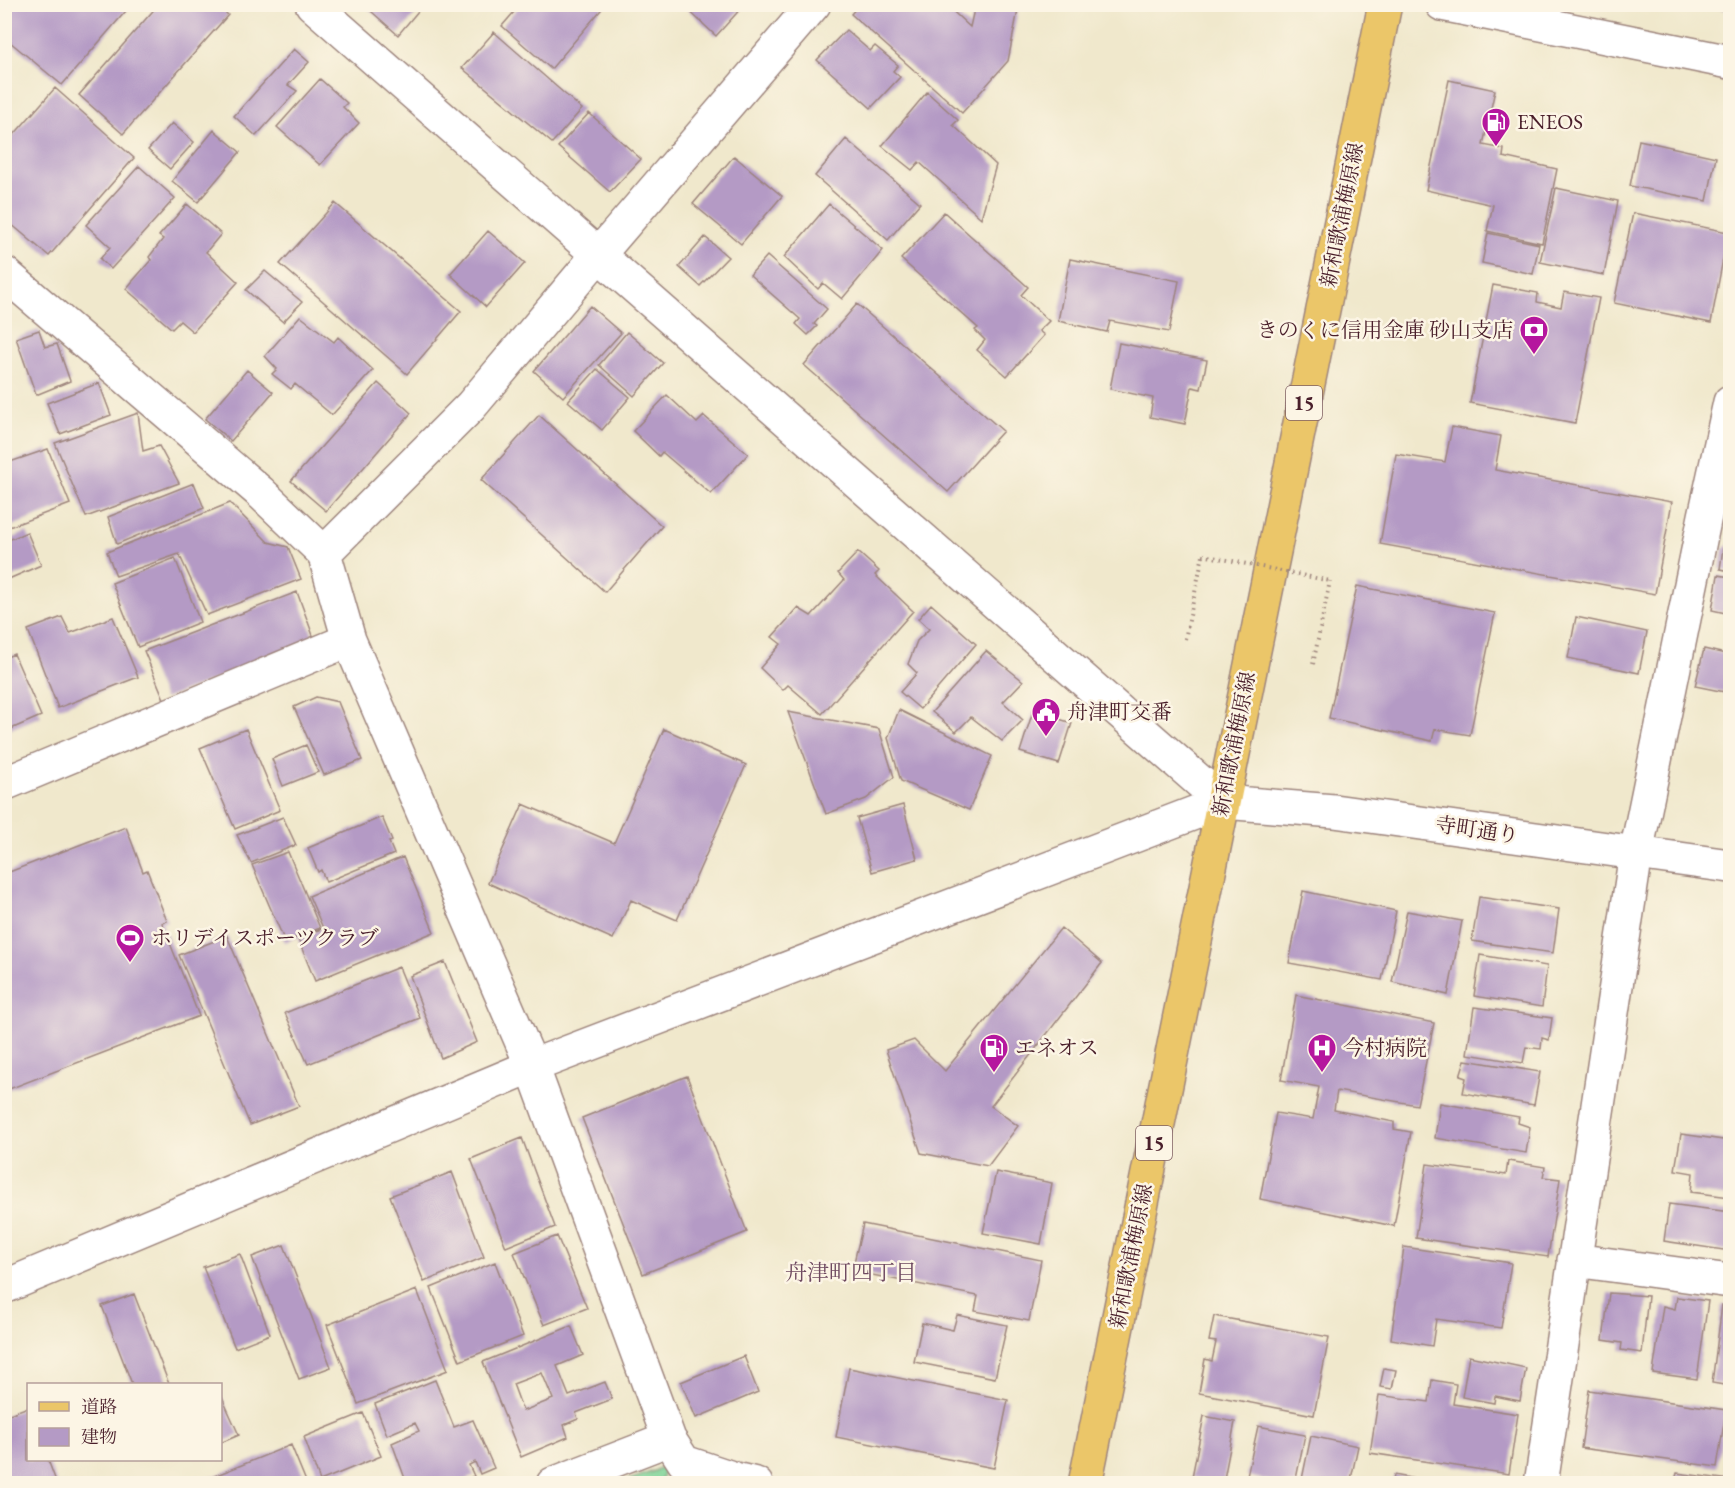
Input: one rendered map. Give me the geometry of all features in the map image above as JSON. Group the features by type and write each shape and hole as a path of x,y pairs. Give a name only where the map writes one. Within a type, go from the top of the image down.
{"main road":[{"name":"新和歌浦梅原線","path":"1085,1484 1385,4"}],"street":[{"path":"4,1287 532,1066 1223,802 312,4"},
{"path":"324,553 471,406 814,4"},
{"path":"1442,4 1731,62"},
{"path":"4,273 19,302 260,492 324,553 349,640 532,1066 678,1461"},
{"path":"1541,1484 1636,853 1718,518 1731,402"},
{"path":"4,784 349,640"},
{"name":"寺町通り","path":"1223,802 1334,811 1731,866"},
{"path":"1574,1260 1731,1281"},
{"path":"553,1484 678,1461 756,1484"}],"path":[{"path":"1185,639 1203,555 1330,581 1313,664"}],"green space":[{"path":"665,1467 661,1483 621,1483"}],"building":[{"path":"4,4 132,4 62,85 4,37"},
{"path":"159,4 216,4 228,15 123,134 79,95"},
{"path":"363,4 424,4 398,35"},
{"path":"521,4 606,4 551,69 502,26"},
{"path":"682,4 745,4 716,36"},
{"path":"860,4 945,4 970,27 975,5 1019,5 1008,61 962,113 851,14"},
{"path":"1704,5 1730,5 1730,11"},
{"path":"846,30 870,51 875,46 898,65 893,71 900,77 871,108 817,60"},
{"path":"494,32 582,109 552,143 462,68"},
{"path":"294,49 309,62 288,85 297,91 256,136 234,116"},
{"path":"320,79 347,103 343,107 359,123 320,165 277,127"},
{"path":"1449,80 1495,90 1483,145 1504,149 1503,157 1557,169 1542,243 1487,231 1493,205 1426,190"},
{"path":"55,88 134,158 49,256 4,218 4,146"},
{"path":"927,92 958,120 953,125 996,165 981,218 919,162 912,170 882,146"},
{"path":"589,113 641,159 610,192 558,147"},
{"path":"172,123 194,142 170,169 148,150"},
{"path":"214,130 240,152 198,202 172,181"},
{"path":"846,139 920,203 888,240 815,176"},
{"path":"1639,140 1716,157 1707,201 1630,186"},
{"path":"734,156 782,196 741,244 693,204"},
{"path":"139,166 175,198 111,269 100,259 110,247 86,225"},
{"path":"1556,188 1618,201 1604,275 1540,262"},
{"path":"335,203 461,311 407,374 280,264"},
{"path":"187,204 221,234 206,252 238,282 193,332 180,321 172,329 126,289 151,260 149,257 163,239 159,236"},
{"path":"829,204 883,250 842,299 823,283 818,289 784,257"},
{"path":"944,212 1028,287 1021,295 1049,321 1039,331 1044,335 1007,376 977,350 985,340 975,330 978,328 901,259"},
{"path":"1633,213 1728,232 1711,323 1614,303"},
{"path":"488,231 525,263 486,307 450,274"},
{"path":"1488,233 1539,244 1533,274 1482,263"},
{"path":"705,237 728,257 700,286 679,267"},
{"path":"767,256 827,309 814,324 817,326 808,335 796,324 800,319 750,275"},
{"path":"1070,259 1179,281 1169,332 1110,321 1107,332 1058,321"},
{"path":"265,271 302,302 283,322 246,290"},
{"name":"きのくに信用金庫 砂山支店","path":"1493,285 1538,293 1537,302 1561,307 1564,292 1599,298 1575,423 1470,403"},
{"path":"857,304 1003,431 948,492 804,365"},
{"path":"590,306 621,333 563,397 534,371"},
{"path":"300,316 334,342 338,337 373,370 332,415 295,384 291,389 272,374 277,369 265,356"},
{"path":"39,330 45,347 57,344 70,381 36,395 16,338"},
{"path":"627,332 663,363 634,396 599,365"},
{"path":"1119,343 1207,360 1201,389 1192,387 1185,424 1150,417 1153,398 1110,389"},
{"path":"597,369 630,397 602,430 568,401"},
{"path":"247,370 273,392 231,441 205,419"},
{"path":"99,383 111,415 60,434 47,403"},
{"path":"378,383 411,413 326,511 291,481"},
{"path":"667,395 697,423 704,416 748,454 711,494 662,452 659,456 633,431"},
{"path":"138,413 143,451 159,446 179,483 86,517 55,443"},
{"path":"539,415 662,526 605,592 481,480"},
{"path":"1452,427 1501,436 1495,470 1672,502 1655,594 1380,544 1396,454 1445,462"},
{"path":"48,449 70,504 4,529 4,464"},
{"path":"194,483 204,508 117,544 108,517"},
{"path":"230,503 268,542 288,547 301,579 207,615 179,554 116,576 107,552"},
{"path":"27,532 41,565 4,581 4,542"},
{"path":"1730,544 1730,571 1720,569 1723,549"},
{"path":"858,552 879,571 875,575 913,611 822,714 788,685 783,690 760,668 781,644 772,637 798,608 811,616 844,580 838,573"},
{"path":"175,558 200,622 138,647 112,583"},
{"path":"1718,575 1730,577 1730,614 1712,610"},
{"path":"1357,586 1495,613 1470,735 1435,729 1432,741 1329,718"},
{"path":"297,592 315,641 164,699 144,651"},
{"path":"931,604 976,644 920,709 900,692 917,673 908,664 917,641 929,629 918,619"},
{"path":"62,617 70,633 113,617 138,677 58,708 28,630"},
{"path":"1576,617 1647,632 1639,673 1568,658"},
{"path":"1704,649 1730,655 1730,693 1695,686"},
{"path":"986,651 1023,681 1003,702 1023,720 1002,741 971,717 956,732 932,712"},
{"path":"14,654 41,716 4,732 4,658"},
{"path":"316,697 338,702 362,760 324,775 294,707"},
{"path":"899,710 992,756 969,810 901,781 888,738"},
{"name":"舟津町交番","path":"1033,711 1072,723 1059,764 1020,752"},
{"path":"788,712 879,729 894,777 866,799 826,814"},
{"path":"246,729 280,810 235,829 200,748"},
{"path":"664,729 746,765 677,920 631,900 613,939 488,883 523,804 614,843"},
{"path":"306,745 318,772 283,786 272,759"},
{"path":"903,805 917,859 872,872 857,818"},
{"path":"283,817 296,845 251,863 237,835"},
{"path":"382,817 392,841 389,842 394,854 326,882 321,870 318,872 308,848"},
{"path":"126,827 143,872 147,870 167,921 162,923 199,1016 4,1091 4,874"},
{"path":"288,852 320,928 285,942 252,865"},
{"path":"403,857 434,932 315,981 298,939 323,928 309,896"},
{"path":"1303,891 1396,911 1382,980 1289,963"},
{"path":"1479,897 1559,909 1553,953 1472,941"},
{"path":"1407,911 1462,921 1448,995 1392,982"},
{"path":"1061,928 1102,963 991,1106 1018,1126 988,1166 921,1153 886,1050 914,1040 945,1071"},
{"path":"227,936 299,1106 250,1125 179,955"},
{"path":"1480,955 1547,966 1542,1007 1474,996"},
{"path":"445,962 477,1042 441,1058 410,976"},
{"path":"399,967 420,1018 308,1064 285,1013"},
{"name":"今村病院","path":"1296,995 1434,1023 1417,1105 1337,1091 1334,1110 1394,1122 1394,1129 1411,1132 1394,1226 1260,1199 1276,1113 1313,1119 1319,1087 1281,1080"},
{"path":"1474,1007 1552,1018 1549,1040 1542,1038 1541,1049 1526,1047 1523,1063 1467,1054"},
{"path":"1465,1060 1540,1072 1534,1105 1463,1093 1466,1078 1460,1076"},
{"path":"687,1076 747,1232 643,1274 582,1118"},
{"path":"1440,1103 1519,1117 1518,1123 1530,1127 1526,1153 1435,1138"},
{"path":"1681,1134 1730,1141 1730,1197 1691,1192 1693,1173 1675,1170"},
{"path":"522,1138 555,1227 506,1247 471,1159"},
{"path":"1508,1161 1545,1167 1543,1177 1560,1179 1548,1257 1416,1238 1427,1164 1506,1175"},
{"path":"452,1172 484,1257 424,1282 390,1196"},
{"path":"996,1172 1052,1183 1041,1244 983,1233"},
{"path":"1669,1204 1730,1212 1730,1251 1664,1241"},
{"path":"863,1224 1041,1260 1029,1321 975,1311 978,1296 852,1271"},
{"path":"557,1236 587,1308 544,1325 514,1253"},
{"path":"284,1245 331,1367 299,1379 252,1257"},
{"path":"1404,1247 1511,1263 1501,1328 1436,1319 1432,1346 1391,1339"},
{"path":"240,1254 270,1334 235,1348 203,1267"},
{"path":"495,1262 523,1336 460,1361 431,1288"},
{"path":"417,1290 448,1370 358,1404 327,1325"},
{"path":"1609,1293 1648,1296 1642,1353 1621,1350 1622,1343 1603,1340"},
{"path":"134,1294 169,1383 132,1383 102,1306"},
{"path":"1677,1297 1708,1301 1697,1379 1653,1373 1663,1306 1675,1309"},
{"path":"1722,1305 1730,1306 1730,1386 1712,1383"},
{"path":"957,1315 1007,1325 995,1378 914,1362 922,1323 953,1330"},
{"path":"1214,1316 1329,1337 1314,1415 1199,1393 1205,1359 1212,1361 1216,1342 1209,1341"},
{"path":"571,1326 583,1355 557,1366 569,1396 605,1382 612,1399 576,1413 578,1419 564,1425 568,1437 521,1457 483,1362","holes":["542,1373 553,1399 523,1411 513,1384"]},
{"path":"744,1356 758,1392 696,1418 681,1382"},
{"path":"1469,1356 1526,1368 1520,1401 1495,1396 1494,1403 1462,1397"},
{"path":"849,1368 1008,1400 994,1468 836,1437"},
{"path":"1384,1368 1396,1370 1392,1389 1380,1387"},
{"path":"435,1380 454,1427 473,1420 494,1468 480,1474 475,1462 469,1465 474,1476 456,1484 407,1484 392,1443 419,1431 415,1423 387,1435 375,1404"},
{"path":"1432,1380 1456,1384 1453,1404 1518,1414 1509,1474 1370,1453 1379,1395 1429,1402"},
{"path":"1589,1390 1726,1410 1717,1467 1581,1448"},
{"path":"222,1397 239,1435 222,1442"},
{"path":"27,1407 27,1461 48,1461 57,1484 4,1484 4,1416"},
{"path":"363,1413 381,1456 320,1481 304,1437"},
{"path":"1204,1416 1235,1422 1223,1484 1192,1477"},
{"path":"1258,1426 1305,1435 1295,1484 1284,1484 1247,1476"},
{"path":"1311,1436 1358,1446 1350,1484 1301,1484"},
{"path":"291,1445 307,1484 197,1484 197,1483"},
{"path":"1677,1473 1730,1480 1730,1484 1674,1484"},
{"path":"1394,1475 1431,1482 1431,1484 1392,1484"}],"place":[{"name":"ENEOS","path":"1496,148"},
{"name":"きのくに信用金庫 砂山支店","path":"1534,356"},
{"name":"舟津町交番","path":"1046,738"},
{"name":"ホリデイスポーツクラブ","path":"130,964"},
{"name":"エネオス","path":"994,1074"},
{"name":"今村病院","path":"1322,1074"}],"district":[{"name":"舟津町四丁目","path":"851,1272"}]}
